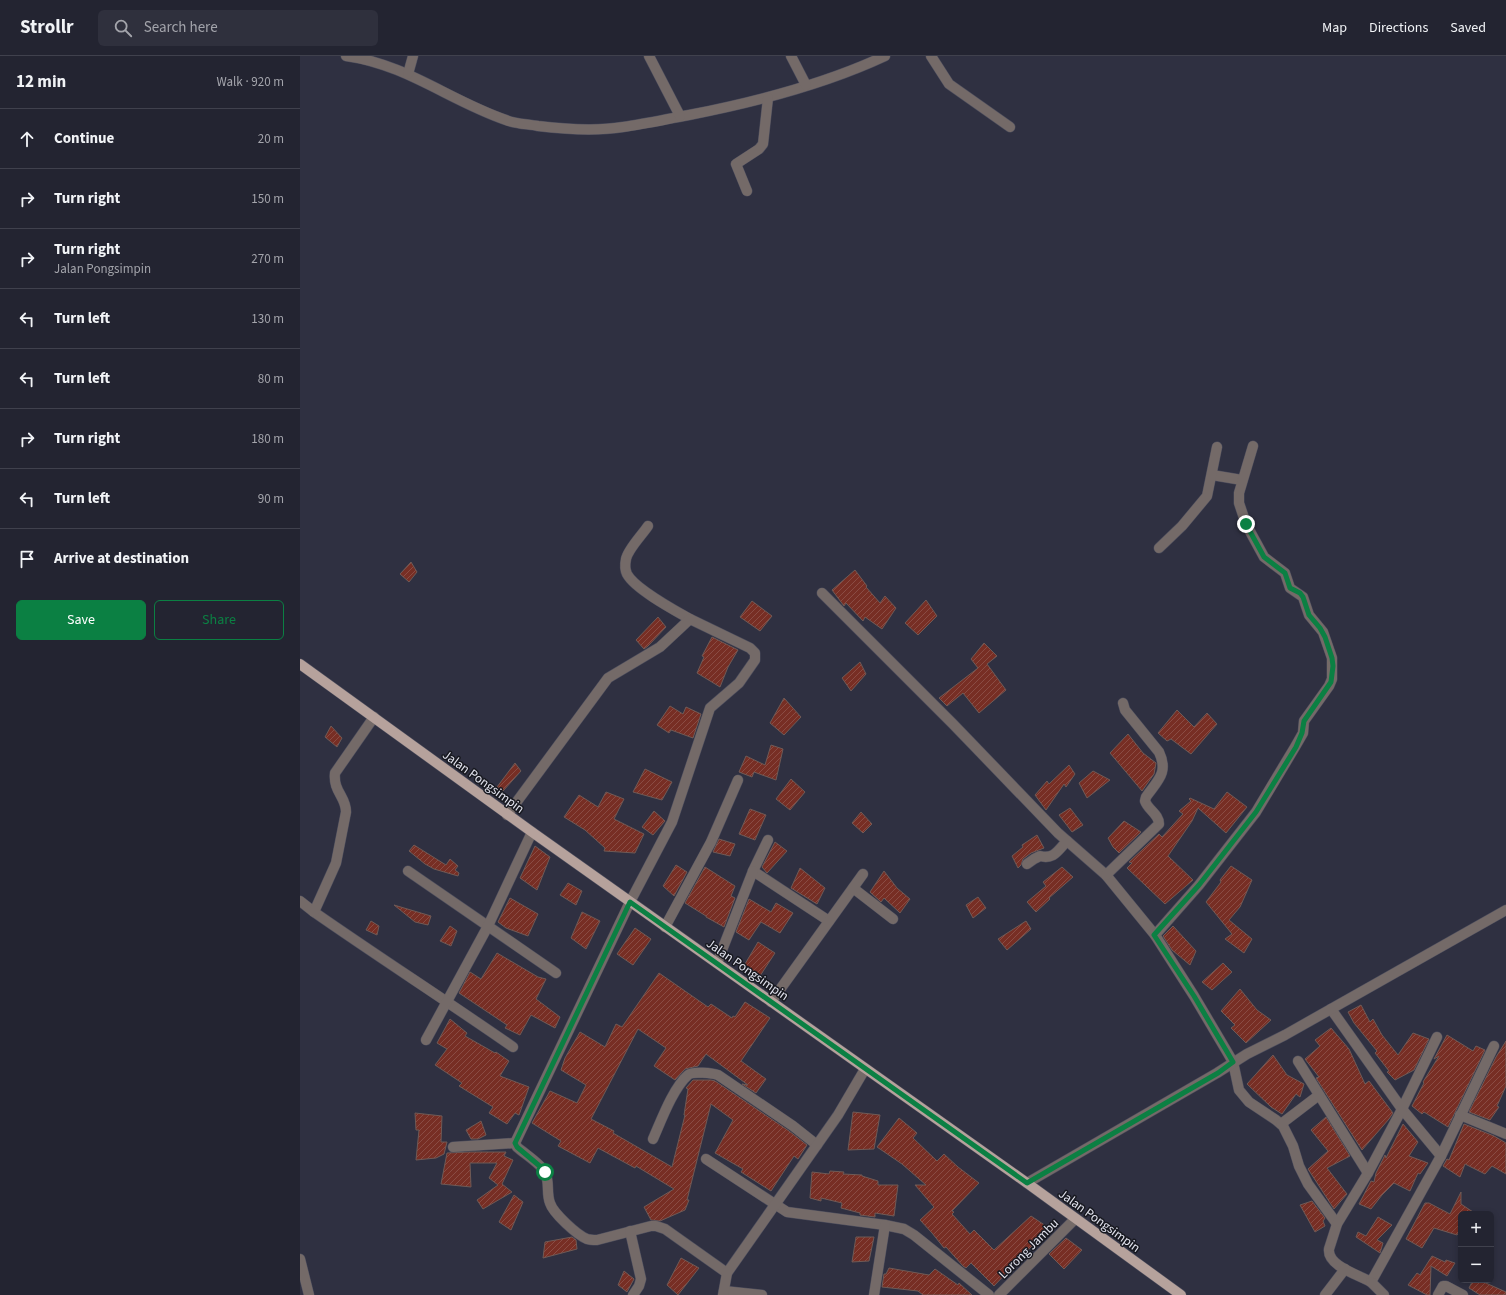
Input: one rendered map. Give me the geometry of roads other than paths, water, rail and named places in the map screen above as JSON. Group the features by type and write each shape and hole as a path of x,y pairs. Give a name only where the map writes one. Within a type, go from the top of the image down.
{"main road":[{"name":"Jalan Pongsimpin","path":"300,664 507,815 1027,1183 1181,1295"}],"street":[{"path":"346,56 373,61 408,74 475,109 507,121 557,128 612,128 768,98 844,74 885,56"},
{"path":"408,74 412,56"},
{"path":"649,56 680,116"},
{"path":"791,56 806,86"},
{"path":"931,56 949,84 1010,127"},
{"path":"747,191 736,164 759,149 761,146 768,98"},
{"path":"1154,935 1199,885 1258,808 1296,747 1302,733 1304,721 1329,686 1332,679 1332,658 1323,632 1309,615 1303,597 1300,593 1290,588 1285,573 1264,557 1246,524 1239,498 1242,480 1253,446"},
{"path":"1159,548 1182,526 1207,496 1217,447"},
{"path":"1212,475 1242,480"},
{"path":"515,1143 630,902 672,822 710,708 739,683 755,660 755,653 750,648 690,619 658,601 634,582 627,574 625,566 627,557 648,526"},
{"path":"822,593 1067,841 1106,875 1154,935 1194,996 1233,1062 1239,1090 1249,1102 1281,1124 1293,1146 1304,1178 1337,1224"},
{"path":"507,815 608,678 660,647 690,619"},
{"path":"1106,875 1159,824 1158,817 1150,810 1144,801 1161,777 1163,766 1162,759 1159,752 1125,710 1123,703"},
{"path":"314,912 336,863 346,812 346,806 334,783 335,773 374,717"},
{"path":"665,926 708,848 738,780"},
{"path":"426,1040 488,926 532,832"},
{"path":"716,963 753,870 768,840"},
{"path":"1027,864 1040,856 1046,858 1052,856 1067,841"},
{"path":"753,870 829,921"},
{"path":"408,871 556,973"},
{"path":"771,1002 863,874"},
{"path":"853,888 893,919"},
{"path":"300,901 404,975 447,1001 513,1047"},
{"path":"1027,1183 1218,1073 1233,1062 1331,1009 1506,910"},
{"path":"1331,1009 1402,1109 1441,1156"},
{"path":"1384,1295 1371,1282 1344,1269 1333,1261 1329,1252 1337,1224 1368,1173 1438,1038"},
{"path":"1371,1282 1441,1156 1494,1046"},
{"path":"1298,1061 1368,1173"},
{"path":"762,1295 724,1293 727,1273 818,1145 838,1115 865,1069"},
{"path":"652,1139 677,1088 688,1075 692,1073 705,1073 718,1075 793,1126 818,1145"},
{"path":"1281,1124 1319,1095"},
{"path":"1460,1115 1506,1134"},
{"path":"453,1147 515,1143"},
{"path":"515,1143 517,1147 543,1170 547,1179 550,1204 560,1217 584,1237 592,1240 651,1226 661,1227 727,1273"},
{"path":"706,1159 774,1205 787,1212 885,1225 904,1229 914,1235 989,1295"},
{"name":"Lorong Jambu","path":"999,1295 1075,1219"},
{"path":"874,1295 885,1225"},
{"path":"630,1231 641,1279 639,1286 632,1295"},
{"path":"300,1259 309,1295"},
{"path":"1325,1295 1344,1269"},
{"path":"1438,1295 1443,1286 1446,1286 1463,1295"}]}
